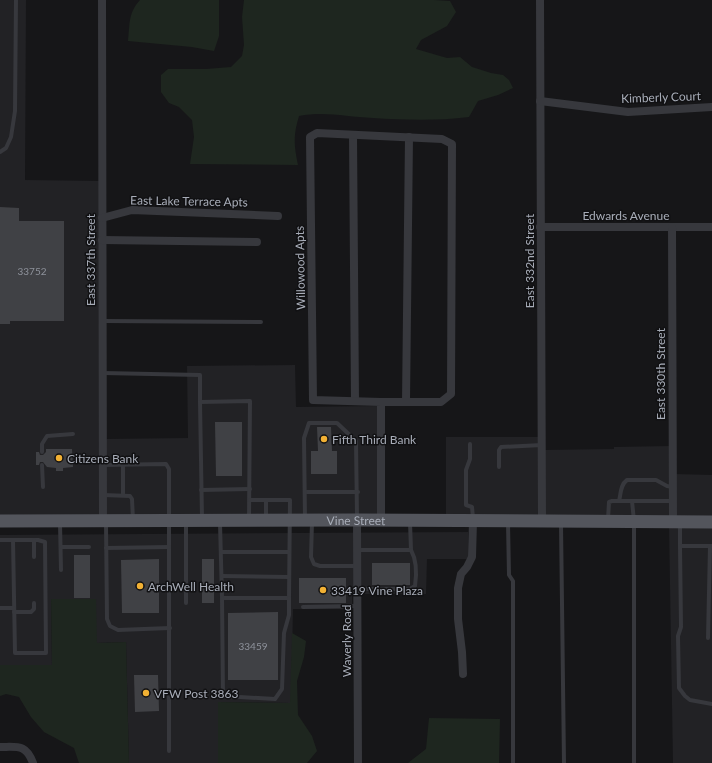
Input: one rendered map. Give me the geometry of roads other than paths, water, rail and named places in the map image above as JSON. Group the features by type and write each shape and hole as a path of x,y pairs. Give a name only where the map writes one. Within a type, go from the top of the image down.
{"main road":[{"name":"Vine Street","path":"0,521 410,520 712,522"}],"street":[{"name":"East 337th Street","path":"102,0 103,496 105,521"},
{"name":"East 332nd Street","path":"540,0 542,521"},
{"name":"Kimberly Court","path":"540,101 628,112 712,107"},
{"name":"Willowood Apts","path":"317,133 353,135 442,139 452,144 452,386 451,394 441,402 313,400 310,137 317,133"},
{"path":"353,135 355,401"},
{"path":"406,402 409,137"},
{"name":"East Lake Terrace Apts","path":"102,218 132,210 278,216"},
{"name":"Edwards Avenue","path":"540,227 712,227"},
{"name":"East 330th Street","path":"672,227 673,501 676,522"},
{"path":"102,240 257,242"},
{"path":"381,402 381,520"},
{"name":"Waverly Road","path":"357,520 358,763"},
{"path":"463,674 458,619 458,588 461,574 467,567 472,557 473,521"},
{"path":"0,747 21,747 29,754 33,763"}],"lane":[{"path":"0,152 6,148 11,137 15,111 16,0"},
{"path":"102,321 260,322"},
{"path":"103,373 200,375 202,520"},
{"path":"200,402 250,401 249,520"},
{"path":"357,520 358,492 356,441 337,423 309,423 304,438 305,492 309,520 311,557 314,564 320,566 358,566"},
{"path":"42,452 42,444 47,436 73,434"},
{"path":"470,444 470,459 466,470 466,504 472,507 473,521"},
{"path":"499,467 501,447 542,445"},
{"path":"103,465 166,464 168,466 170,628 169,751"},
{"path":"42,465 43,487"},
{"path":"123,465 123,495"},
{"path":"620,501 622,486 627,480 656,480 667,486 673,487"},
{"path":"201,490 250,489"},
{"path":"305,492 358,492"},
{"path":"103,496 130,496 132,499 133,521"},
{"path":"220,520 223,696 275,699 282,689 284,633 290,614 290,500 250,500"},
{"path":"266,500 266,520"},
{"path":"608,522 609,502 612,501 673,501"},
{"path":"632,501 634,522 634,763"},
{"path":"186,520 186,603"},
{"path":"358,589 410,588 415,586 415,558 411,550 410,520"},
{"path":"60,521 61,570"},
{"path":"105,521 107,619 110,626 118,630 170,628"},
{"path":"508,521 509,575 513,581 513,763"},
{"path":"561,521 564,763"},
{"path":"676,522 680,546 681,627 678,636 679,688 684,696 690,700 712,704"},
{"path":"0,540 13,540 34,540 45,542 46,653 15,653 13,540"},
{"path":"34,540 34,557"},
{"path":"61,547 89,546"},
{"path":"680,546 711,546 708,638"},
{"path":"106,548 169,547"},
{"path":"358,550 411,550"},
{"path":"221,552 290,552"},
{"path":"222,576 289,577"},
{"path":"222,598 289,598"},
{"path":"0,608 32,612 34,609 34,603"},
{"path":"303,607 358,606"}],"place":[{"name":"Fifth Third Bank","path":"324,439"},
{"name":"Citizens Bank","path":"59,458"},
{"name":"ArchWell Health","path":"140,586"},
{"name":"33419 Vine Plaza","path":"323,590"},
{"name":"VFW Post 3863","path":"146,693"}]}
